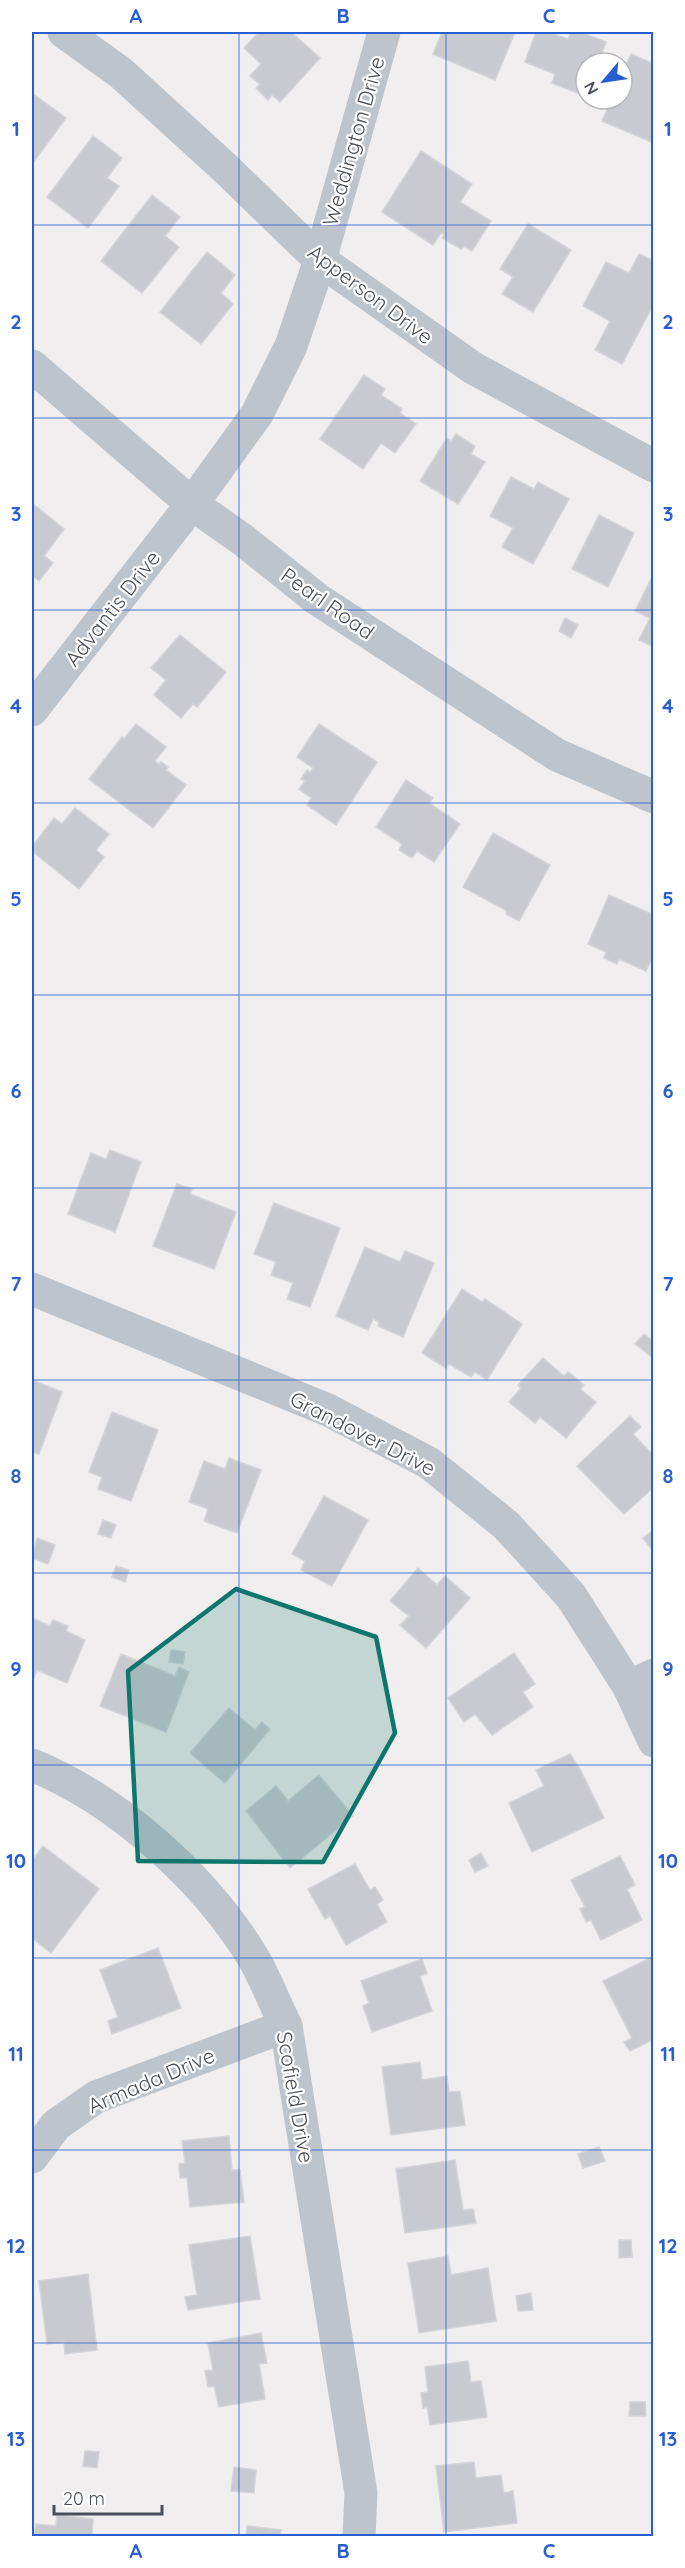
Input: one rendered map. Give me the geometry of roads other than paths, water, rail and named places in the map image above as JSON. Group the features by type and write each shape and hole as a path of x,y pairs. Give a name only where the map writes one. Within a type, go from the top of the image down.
{"street":[{"name":"Apperson Drive","path":"64,32 121,73 225,168 320,260 473,368 654,466"},
{"name":"Weddington Drive","path":"192,504 258,414 291,346 320,260 384,32"},
{"name":"Pearl Road","path":"32,366 192,504 243,540 317,599 557,755 654,797"},
{"name":"Advantis Drive","path":"32,710 192,504"},
{"name":"Grandover Drive","path":"32,1289 328,1410 429,1463 506,1525 572,1596 641,1681 654,1741"},
{"name":"Scofield Drive","path":"32,1765 118,1813 170,1856 219,1911 254,1960 286,2026 360,2493 359,2536"},
{"name":"Armada Drive","path":"32,2157 56,2125 96,2097 286,2026"}]}
